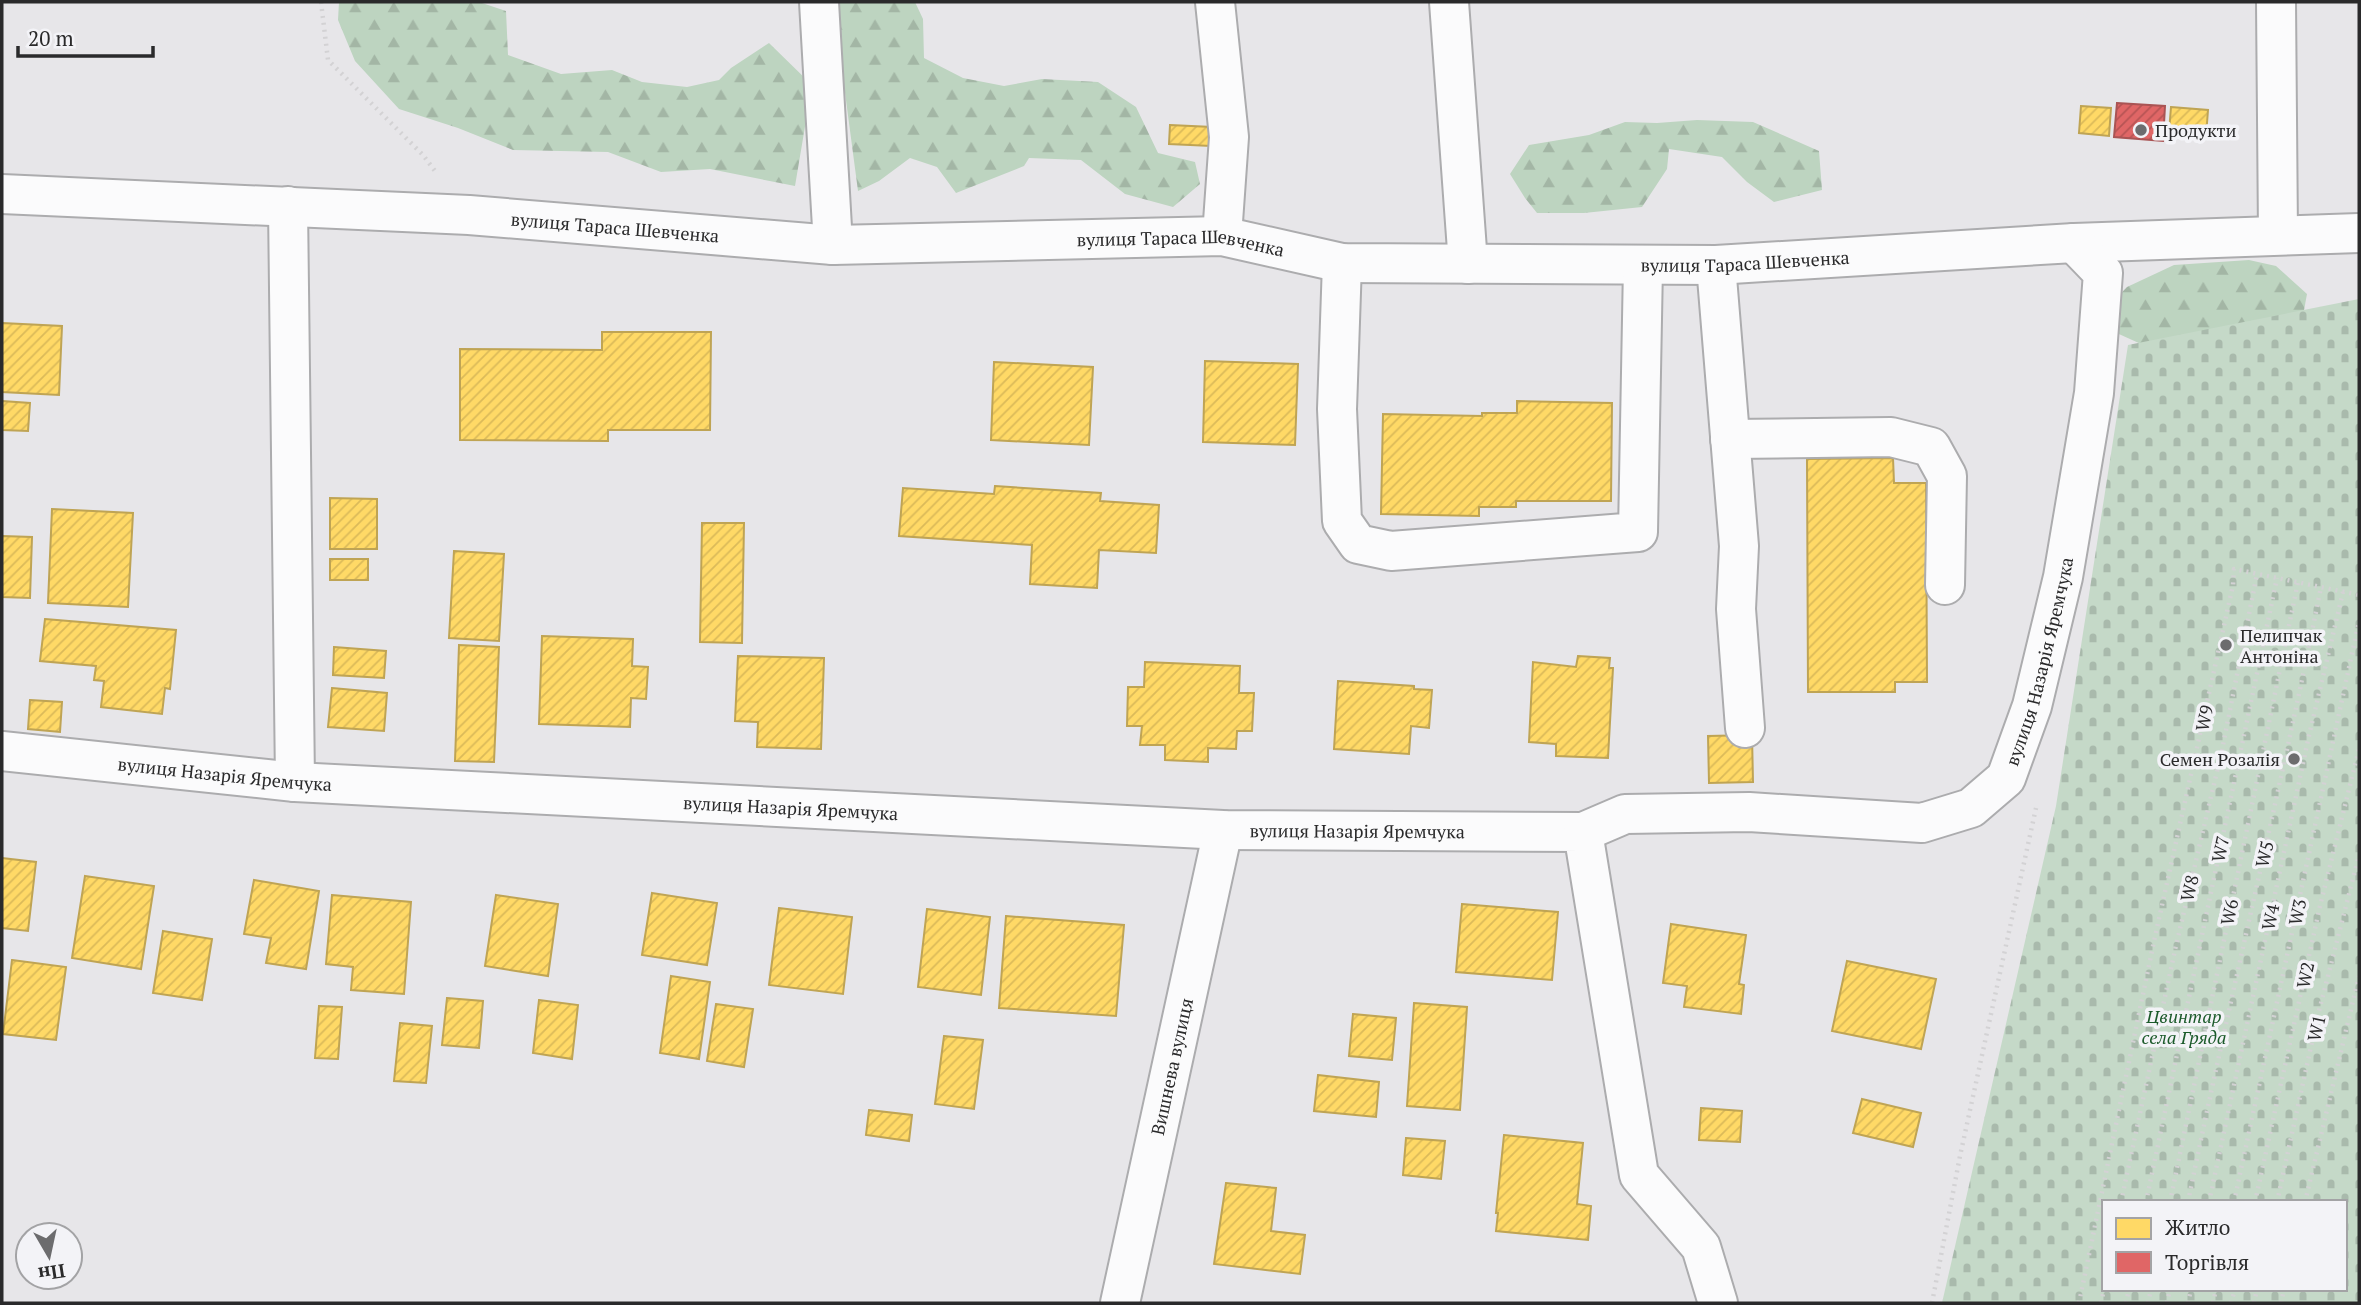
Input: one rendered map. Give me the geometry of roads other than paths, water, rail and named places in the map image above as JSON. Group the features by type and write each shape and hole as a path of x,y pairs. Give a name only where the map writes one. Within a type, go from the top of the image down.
{"street":[{"path":"819,2 833,245"},
{"path":"1215,2 1229,137 1222,236"},
{"path":"1449,2 1468,264"},
{"path":"2276,2 2277,235"},
{"name":"вулиця Тараса Шевченка","path":"2,194 469,215 833,245 1222,236 1342,263 1716,265 2074,243 2359,233"},
{"path":"288,206 295,782"},
{"name":"вулиця Назарія Яремчука","path":"2,751 295,782 1223,830 1583,832 1625,814 1749,812 1922,823 1971,808 2006,778 2032,706 2063,577 2094,393 2103,273 2074,243"},
{"path":"1342,263 1337,409 1342,520 1358,544 1391,551 1638,532 1643,266"},
{"path":"1716,265 1740,546 1736,610 1745,728"},
{"path":"1730,439 1891,437 1931,447 1947,476 1945,585"},
{"name":"Вишнева вулиця","path":"1120,1303 1223,830"},
{"path":"1583,832 1639,1175 1701,1248 1718,1303"}],"place":[{"name":"Продукти","path":"2141,130"},
{"name":"Пелипчак Антоніна","path":"2226,645"},
{"name":"Семен Розалія","path":"2294,759"}],"park label":[{"name":"Цвинтар села Гряда","path":"2184,1026"}]}
